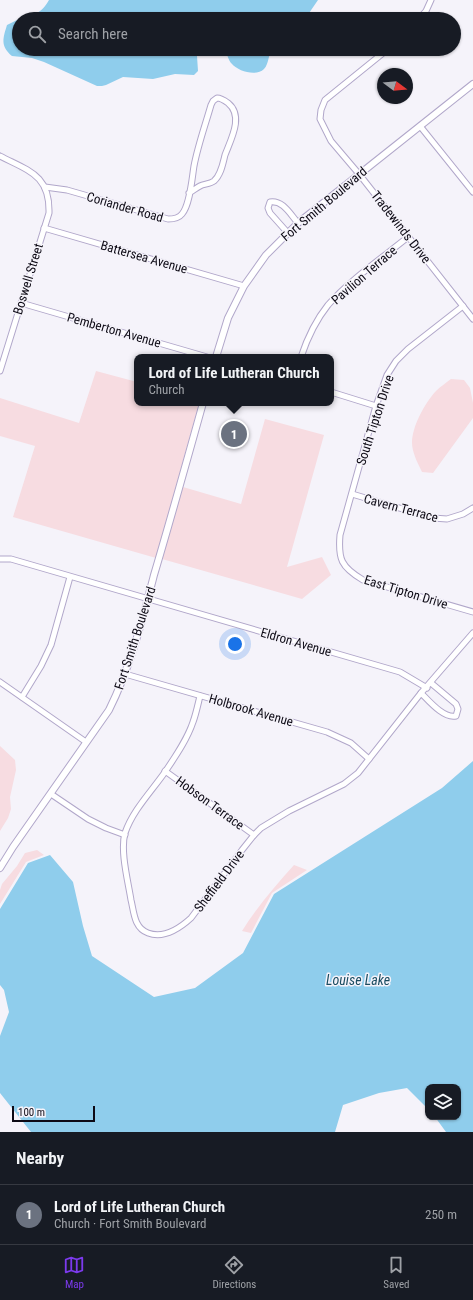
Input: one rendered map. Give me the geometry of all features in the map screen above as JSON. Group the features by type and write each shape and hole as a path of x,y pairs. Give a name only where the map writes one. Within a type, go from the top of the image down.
{"street":[{"path":"425,12 431,0"},
{"name":"Tradewinds Drive","path":"379,56 325,100 320,110 320,119 331,141 359,174 473,319"},
{"name":"Fort Smith Boulevard","path":"217,354 228,318 244,286 266,255 287,232 473,84"},
{"name":"Coriander Road","path":"45,187 68,190 168,219 174,219 182,215 189,193 192,185 194,167 210,106 213,101 220,98 232,106 236,117 236,124 217,177 212,182 189,193"},
{"path":"420,126 473,192"},
{"path":"0,156 29,171 39,178 45,187"},
{"name":"Boswell Street","path":"0,371 49,212 49,200 45,187"},
{"path":"287,232 270,213 268,208 270,202 275,201 281,204 298,223"},
{"name":"Battersea Avenue","path":"44,228 244,286"},
{"name":"Pavilion Terrace","path":"302,354 306,341 328,306 343,290 408,237"},
{"name":"Pemberton Avenue","path":"22,303 197,354"},
{"name":"South Tipton Drive","path":"352,494 376,406 387,375 396,361 408,349 463,306"},
{"path":"334,393 376,406"},
{"name":"Fort Smith Boulevard","path":"0,868 13,847 109,710 125,674 202,406"},
{"name":"Cavern Terrace","path":"352,494 433,518 447,519 463,514 473,508"},
{"name":"East Tipton Drive","path":"352,494 340,535 339,552 345,566 352,573 363,580 473,612"},
{"name":"Eldron Avenue","path":"0,559 11,560 148,598 400,672 427,688"},
{"path":"22,697 41,666 51,645 70,577"},
{"name":"Sheffield Drive","path":"200,696 193,723 185,741 165,771 134,812 125,834 124,854 135,919 138,928 146,933 162,935 181,926 191,918 254,835 261,828 289,811 344,784 358,773 421,693 473,634"},
{"name":"Holbrook Avenue","path":"125,674 327,732 352,743 369,759"},
{"path":"0,682 86,742"},
{"path":"421,693 444,714 450,717 456,716 458,709 456,704 431,683"},
{"name":"Hobson Terrace","path":"165,771 254,835"},
{"path":"51,794 88,819 106,828 125,834"}],"shaded area":[{"path":"96,371 134,381 134,406 198,406 156,558 13,517 35,446 0,436 0,398 79,423"},
{"path":"451,379 464,380 470,388 473,403 473,418 433,473 422,472 412,447 414,429 420,415 432,396 438,389"},
{"path":"265,419 324,435 287,567 322,557 331,575 302,599 162,559 183,487 241,504"},
{"path":"0,746 15,760 16,770 10,797 11,809 8,818 0,831"},
{"path":"37,850 44,855 26,862 0,904 0,890 2,884 17,866 25,853"},
{"path":"294,865 307,870 272,893 251,933 242,931 266,897"}],"water":[{"path":"49,0 318,0 310,12 39,12"},
{"path":"12,22 12,56 4,45 4,34 7,25"},
{"path":"12,56 197,56 198,71 194,75 175,74 153,79 123,77 106,85 97,86 32,58"},
{"path":"269,56 267,65 264,69 256,73 238,69 232,64 228,57"},
{"name":"Louise Lake","path":"473,761 473,1132 446,1132 437,1120 461,1120 461,1084 425,1084 425,1106 407,1088 379,1093 343,1105 335,1132 31,1132 0,1093 0,1036 9,1012 4,990 0,985 0,909 28,863 50,855 73,882 83,926 92,956 154,997 195,988 243,953 274,894 442,788"}],"place":[{"name":"Lord of Life Lutheran Church","path":"234,434"}]}
